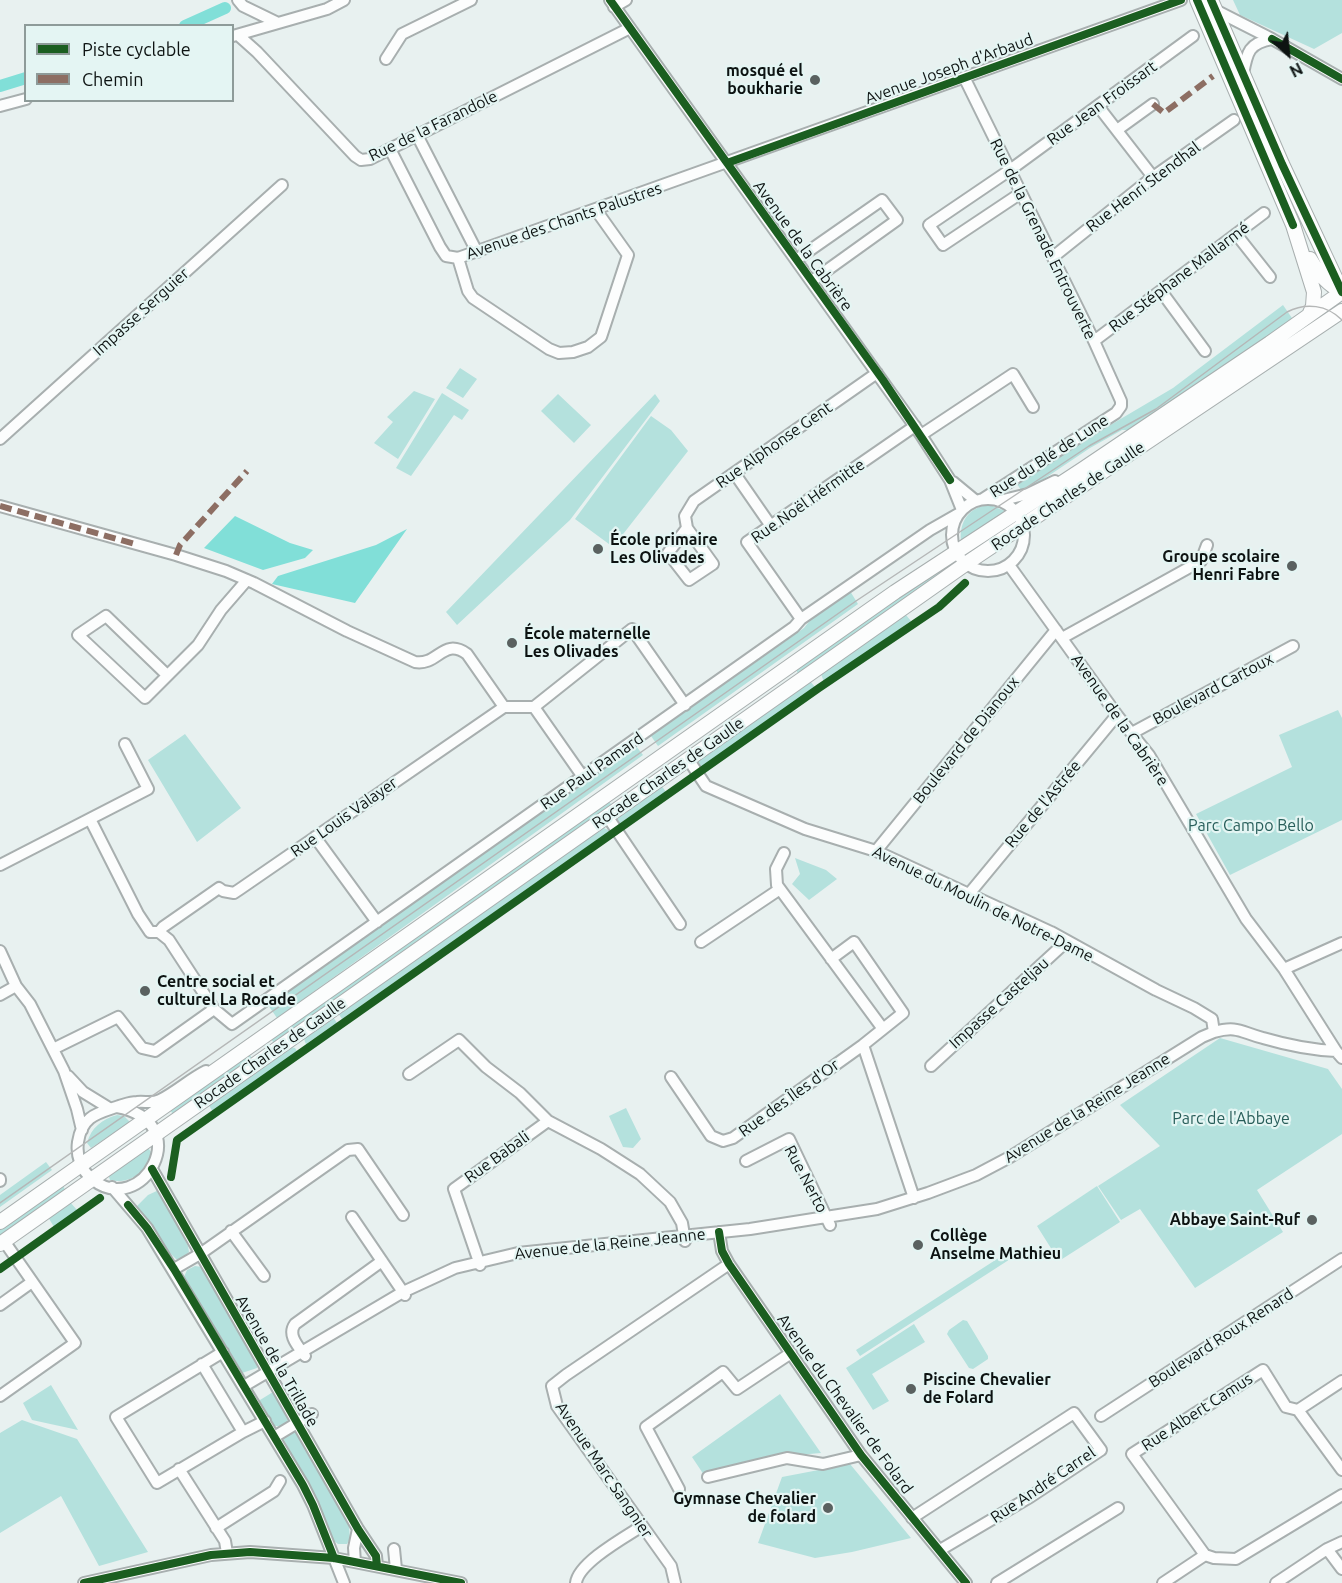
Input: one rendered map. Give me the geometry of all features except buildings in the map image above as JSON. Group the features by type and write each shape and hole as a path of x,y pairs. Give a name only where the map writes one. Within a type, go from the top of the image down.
{"main road":[{"path":"1197,0 1293,225 1317,272 1331,286 1342,292 1336,269 1243,75 1213,5"},
{"path":"1293,225 1314,292 1310,313"},
{"path":"1311,333 1339,303 1342,292"},
{"name":"Rocade Charles de Gaulle","path":"0,1222 896,592 1083,469 1342,292"},
{"name":"Rocade Charles de Gaulle","path":"2,1242 967,563 1342,311"}],"street":[{"path":"238,0 243,6 278,23"},
{"path":"235,36 327,9 344,0"},
{"path":"386,59 402,34 471,0"},
{"path":"612,3 626,0"},
{"name":"Avenue Joseph d'Arbaud","path":"727,163 1181,0"},
{"name":"Avenue de la Cabrière","path":"612,3 918,431 950,480 960,512"},
{"path":"1213,5 1342,79"},
{"name":"Rue de la Farandole","path":"235,36 257,52 361,160 370,159 630,28"},
{"name":"Rue Jean Froissart","path":"1021,193 944,246 929,225 1010,171 1193,36"},
{"path":"1243,75 1246,57 1253,46 1272,39"},
{"name":"Rue de la Grenade Entrouverte","path":"964,77 1094,341 1121,401 1121,406 1116,413"},
{"path":"0,106 24,100"},
{"path":"1116,130 1154,104"},
{"path":"1098,106 1153,177"},
{"name":"Rue Henri Stendhal","path":"1053,257 1153,177 1234,120"},
{"path":"417,135 477,252"},
{"name":"Avenue des Chants Palustres","path":"390,149 440,247 446,256 458,258 727,163"},
{"name":"Impasse Serguier","path":"0,440 282,185"},
{"path":"796,260 882,200 897,220 812,281"},
{"path":"458,258 468,291 473,298 549,349 559,353 573,352 588,347 600,337 628,255 596,210"},
{"name":"Rue Stéphane Mallarmé","path":"1094,341 1264,213"},
{"path":"1236,234 1270,277"},
{"path":"1161,291 1205,351"},
{"name":"Rue Alphonse Gent","path":"687,528 668,553 689,580 712,564 687,528 685,516 694,501 877,373"},
{"name":"Rue Noël Hérmitte","path":"801,619 747,542 918,431 1013,374 1033,407"},
{"name":"Rue du Blé de Lune","path":"960,512 1116,413"},
{"path":"979,500 999,501 1028,495 1061,477 1083,469"},
{"path":"735,474 771,526"},
{"name":"Avenue de la Cabrière","path":"950,480 979,500"},
{"path":"960,512 952,530 953,544 967,563 982,570 1013,569 1022,551 1024,534 1016,513 999,501"},
{"path":"0,506 176,555 247,580 346,631 415,662 430,660 451,647 459,648 467,654 504,706 534,707 632,629 685,705"},
{"name":"Rue Paul Pamard","path":"214,1009 225,1021 231,1024 237,1022 685,705 794,627 801,619 930,530 960,512"},
{"path":"1059,634 1201,561 1207,545"},
{"name":"Avenue de la Cabrière","path":"1013,569 1149,755 1246,919 1284,969 1339,1055"},
{"path":"167,675 106,616 78,635 145,698 198,645 221,609 247,580"},
{"name":"Boulevard de Dianoux","path":"876,851 1059,634"},
{"name":"Boulevard Cartoux","path":"1132,733 1293,646"},
{"name":"Rue Louis Valayer","path":"159,932 219,888 234,893 504,706"},
{"path":"534,707 583,777"},
{"name":"Rue de l'Astrée","path":"969,894 1118,715"},
{"path":"0,865 148,789 125,744"},
{"name":"Avenue du Moulin de Notre-Dame","path":"688,759 706,786 805,829 876,851 1067,941 1212,1019 1214,1032"},
{"path":"607,816 680,924"},
{"path":"53,1049 118,1017 142,1048 155,1052 214,1009 169,940 159,932 150,932 138,914 90,819"},
{"path":"315,837 377,922"},
{"path":"784,853 776,869 777,885 883,1029"},
{"path":"701,942 780,889"},
{"name":"Impasse Casteljau","path":"931,1066 1067,941"},
{"path":"831,959 854,942 903,1013 863,1045 914,1198"},
{"path":"1284,969 1342,943"},
{"path":"0,951 16,987 30,1004 64,1071 82,1130 78,1149 81,1164 92,1178 111,1187 147,1228 174,1269 313,1505 344,1583"},
{"path":"0,995 16,987"},
{"path":"1214,1032 1236,1029 1259,1038 1339,1055"},
{"name":"Avenue de la Reine Jeanne","path":"244,1386 303,1354 435,1275 528,1252 685,1238 719,1232 828,1221 914,1198 976,1175 993,1166 1202,1037 1214,1032"},
{"path":"409,1074 459,1040 486,1067 520,1093 548,1121 601,1149 640,1174 670,1202 679,1216 685,1238"},
{"name":"Rue des Îles d'Or","path":"671,1077 711,1136 723,1142 734,1138 863,1045"},
{"path":"82,1130 93,1116 127,1103 159,1100 190,1079 231,1059"},
{"path":"64,1071 83,1092 113,1107 133,1110 146,1118 156,1133 158,1154 152,1169 146,1176 130,1186 111,1187"},
{"name":"Rue Babali","path":"480,1263 454,1189 548,1121"},
{"name":"Rue Nerto","path":"746,1161 789,1139 828,1221"},
{"path":"174,1269 200,1254 348,1150 358,1149 403,1215"},
{"name":"Avenue de la Trillade","path":"152,1169 376,1556 377,1566"},
{"path":"352,1217 404,1294"},
{"path":"231,1231 264,1276"},
{"name":"Avenue du Chevalier de Folard","path":"719,1232 722,1251 729,1264 861,1455 966,1583"},
{"path":"0,1396 75,1343 2,1242"},
{"name":"Boulevard Roux Renard","path":"1101,1416 1342,1259"},
{"path":"303,1354 291,1334 291,1328 382,1261"},
{"name":"Avenue Marc Sangnier","path":"675,1583 671,1566 557,1406 552,1386 729,1264"},
{"path":"0,1305 32,1282"},
{"path":"223,1352 116,1417 157,1483 265,1421"},
{"path":"679,1488 646,1427 723,1372 737,1389 791,1353"},
{"path":"202,1364 243,1432"},
{"name":"Rue Albert Camus","path":"1205,1555 1132,1454 1263,1370 1286,1407 1298,1410"},
{"path":"1342,1381 1298,1410 1342,1470"},
{"name":"Rue André Carrel","path":"912,1518 1074,1413 1101,1450 1003,1514 940,1550"},
{"path":"274,1437 312,1414"},
{"path":"708,1477 787,1458 823,1464 861,1455"},
{"path":"179,1469 225,1541 227,1553"},
{"path":"216,1528 274,1491 280,1480"},
{"path":"1162,1583 1205,1555 1214,1558 1236,1559 1342,1495"},
{"path":"997,1583 1118,1508"},
{"path":"576,1583 577,1578 589,1563 642,1526"},
{"path":"355,1562 354,1548 358,1528"},
{"path":"1276,1583 1327,1549 1342,1542"},
{"path":"394,1549 396,1569"},
{"path":"1327,1549 1342,1569"},
{"path":"84,1583 227,1553 276,1553 334,1558 461,1583"}],"green space":[{"path":"1233,0 1342,0 1342,33 1314,49 1240,15"},
{"path":"1283,305 1294,321 1131,430 1122,430 1090,448 1023,493 1017,484 1085,440 1173,388"},
{"path":"460,368 477,379 463,398 446,388"},
{"path":"414,391 435,399 398,459 374,443 393,422 387,417"},
{"path":"442,393 469,410 462,420 454,415 411,476 396,468"},
{"path":"558,394 591,425 574,443 541,411"},
{"path":"655,394 660,401 570,520 457,625 446,612"},
{"path":"651,416 671,430 688,451 613,547 575,519"},
{"path":"990,505 1005,511 961,541 962,528 967,516 976,508"},
{"path":"944,565 948,570 798,674 796,669"},
{"path":"850,591 858,604 658,746 651,736 804,628 811,619"},
{"path":"906,615 911,621 824,682 821,674"},
{"path":"810,681 815,687 697,770 696,762"},
{"name":"Parc Campo Bello","path":"1338,710 1342,718 1342,820 1230,875 1196,814 1292,767 1279,735"},
{"path":"185,734 241,808 197,842 148,760"},
{"path":"636,746 643,755 277,1018 268,1005"},
{"path":"661,785 666,792 618,825 616,821 618,817"},
{"path":"609,802 612,805 274,1043 271,1039"},
{"path":"602,827 610,831 342,1019 338,1013"},
{"path":"795,858 826,870 837,879 809,900 792,884 800,874"},
{"path":"333,1017 337,1023 306,1044 304,1038"},
{"name":"Parc de l'Abbaye","path":"1220,1038 1328,1069 1342,1089 1342,1134 1257,1190 1283,1232 1195,1288 1140,1209 1121,1220 1098,1186 1160,1146 1120,1105"},
{"path":"290,1047 295,1048 298,1053 213,1112 208,1104"},
{"path":"249,1053 252,1059 173,1114 170,1110"},
{"path":"626,1108 641,1139 633,1148 623,1147 609,1116"},
{"path":"117,1115 124,1116 130,1122 91,1148 87,1143 94,1129 102,1122"},
{"path":"147,1146 151,1152 142,1171 124,1181 110,1180 108,1174"},
{"path":"46,1162 52,1170 0,1207 0,1195"},
{"path":"63,1185 65,1190 0,1236 0,1229"},
{"path":"1097,1186 1120,1222 1059,1261 1037,1226"},
{"path":"161,1189 164,1201 188,1246 189,1252 181,1259 176,1259 171,1254 136,1207 148,1195"},
{"path":"70,1202 77,1210 54,1227 48,1217"},
{"path":"1014,1248 1018,1254 860,1356 856,1350"},
{"path":"195,1266 202,1267 257,1361 257,1368 242,1373 184,1277 187,1270"},
{"path":"963,1320 967,1321 988,1356 988,1359 973,1369 969,1368 947,1334"},
{"path":"914,1324 925,1342 872,1374 889,1401 873,1410 846,1368"},
{"path":"51,1385 78,1430 32,1420 23,1403"},
{"path":"273,1392 289,1417 285,1426 273,1426 259,1403"},
{"path":"780,1394 821,1453 786,1456 704,1475 692,1457"},
{"path":"22,1420 77,1439 148,1552 99,1566 61,1496 0,1533 0,1433"},
{"path":"295,1431 299,1434 349,1526 350,1539 347,1544 338,1544 334,1541 316,1498 284,1440 284,1435"},
{"name":"Gymnase Chevalier de folard","path":"850,1464 911,1538 815,1558 758,1543 782,1477"}],"water":[{"path":"235,516 290,543 313,550 305,558 263,570 204,548"},
{"path":"407,529 355,603 272,584 278,576 376,545"}],"waterway":[{"path":"189,24 225,8"},
{"path":"0,86 24,79"}],"tram line":[{"path":"0,1203 856,601 1089,446 1156,409 1287,312 1309,306 1323,308 1342,320"}],"marked path":[{"path":"1153,104 1164,113 1213,76"},
{"path":"176,555 180,545 247,471"},
{"path":"0,506 135,544"}],"cycle path":[{"path":"610,0 883,380 950,480"},
{"path":"727,163 1181,0"},
{"path":"1197,0 1293,225"},
{"path":"1211,0 1282,164 1342,292"},
{"path":"1272,39 1342,79"},
{"path":"171,1177 177,1140 819,688 939,607 965,583"},
{"path":"152,1169 358,1529 376,1556 377,1566"},
{"path":"0,1269 100,1198"},
{"path":"128,1205 147,1228 174,1269 303,1485 334,1558"},
{"path":"719,1232 722,1251 729,1264 861,1455 966,1583"},
{"path":"84,1583 211,1555 250,1552 334,1558 461,1583"}],"place":[{"name":"mosqué el boukharie","path":"815,80"},
{"name":"École primaire Les Olivades","path":"598,549"},
{"name":"Groupe scolaire Henri Fabre","path":"1292,566"},
{"name":"École maternelle Les Olivades","path":"512,643"},
{"name":"Centre social et culturel La Rocade","path":"145,991"},
{"name":"Abbaye Saint-Ruf","path":"1312,1220"},
{"name":"Collège Anselme Mathieu","path":"918,1245"},
{"name":"Piscine Chevalier de Folard","path":"911,1389"},
{"name":"Gymnase Chevalier de folard","path":"828,1508"}]}
